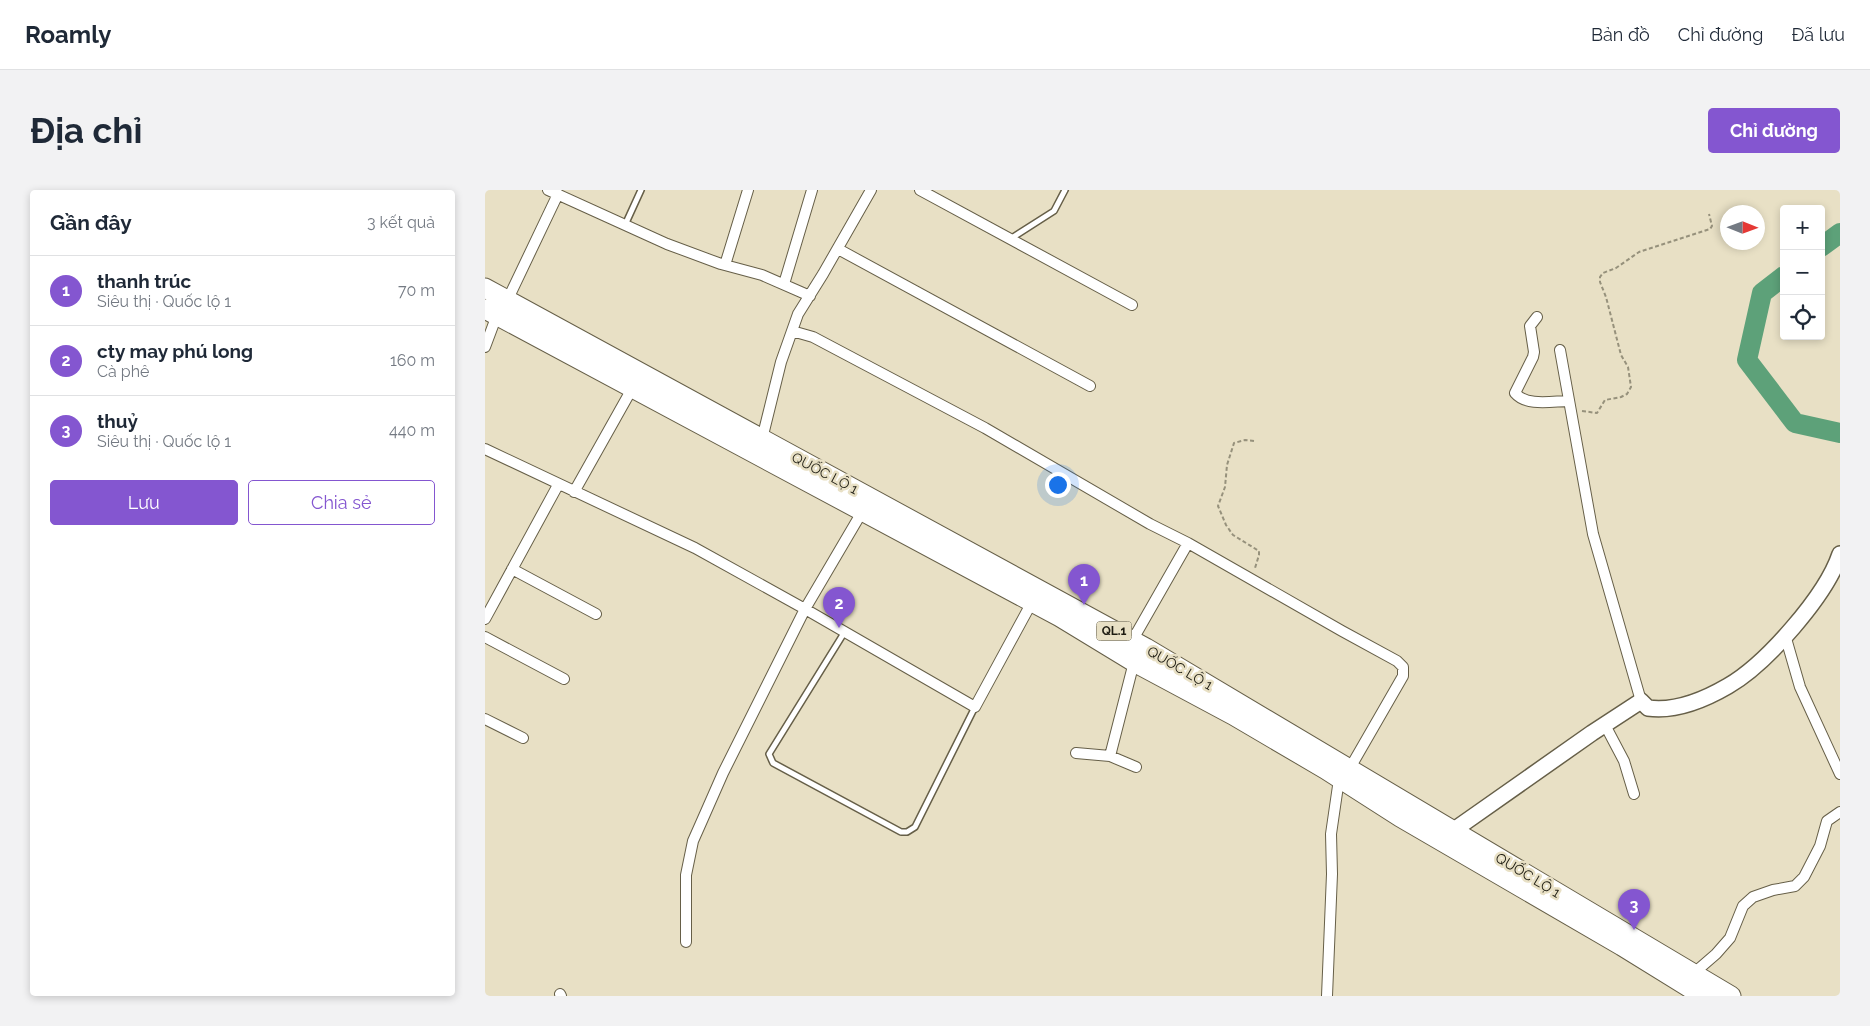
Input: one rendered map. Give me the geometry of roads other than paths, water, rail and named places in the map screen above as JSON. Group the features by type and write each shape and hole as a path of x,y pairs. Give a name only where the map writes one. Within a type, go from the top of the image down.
{"highway":[{"name":"QUỐC LỘ 1","path":"485,288 496,308 763,439 1132,641 1345,773 1400,817 1622,946 1703,996"},
{"name":"QUỐC LỘ 1","path":"560,339 633,388 1032,602 1134,662 1233,716 1454,830 1731,996"}],"street":[{"path":"725,265 748,190"},
{"path":"784,284 812,190"},
{"path":"763,439 781,362 798,314 871,190"},
{"path":"920,190 1132,305"},
{"path":"485,347 496,308 555,191 625,226 725,265 762,275 810,296"},
{"path":"837,250 1090,386"},
{"path":"1537,317 1531,326 1533,357 1515,393 1532,402 1569,401"},
{"path":"792,331 813,336 985,428 1150,524 1188,543 1397,661 1403,667 1403,676 1345,773 1331,834 1332,874 1327,996"},
{"path":"1560,350 1593,534 1641,701 1648,708 1679,707 1711,695 1729,686 1754,667 1785,635 1825,587 1835,569 1840,554"},
{"path":"574,492 633,388"},
{"path":"485,449 695,548 975,707 1032,602"},
{"path":"485,619 558,485"},
{"path":"686,942 686,875 693,841 723,773 805,609 862,512"},
{"path":"1132,641 1188,543"},
{"path":"512,569 596,614"},
{"path":"1785,635 1800,687 1837,759 1840,774"},
{"path":"485,637 564,679"},
{"path":"1110,756 1134,662"},
{"path":"1454,830 1605,724 1641,701"},
{"path":"485,719 523,738"},
{"path":"1605,724 1624,761 1634,794"},
{"path":"1075,753 1110,756 1136,767"},
{"path":"1694,973 1716,954 1730,938 1743,906 1753,897 1773,890 1795,886 1804,876 1820,846 1827,821 1840,812"}],"lane":[{"path":"625,226 641,190"},
{"path":"1010,239 1054,211 1065,190"},
{"path":"845,633 769,754 773,763 901,832 907,832 915,827 975,707"}],"waterway":[{"path":"1825,244 1840,233"},
{"path":"1780,279 1762,293 1747,360 1795,423 1840,433"}],"place":[{"name":"thanh trúc","path":"1084,605"},
{"name":"cty may phú long","path":"839,628"},
{"name":"thuỷ","path":"1634,930"}]}
